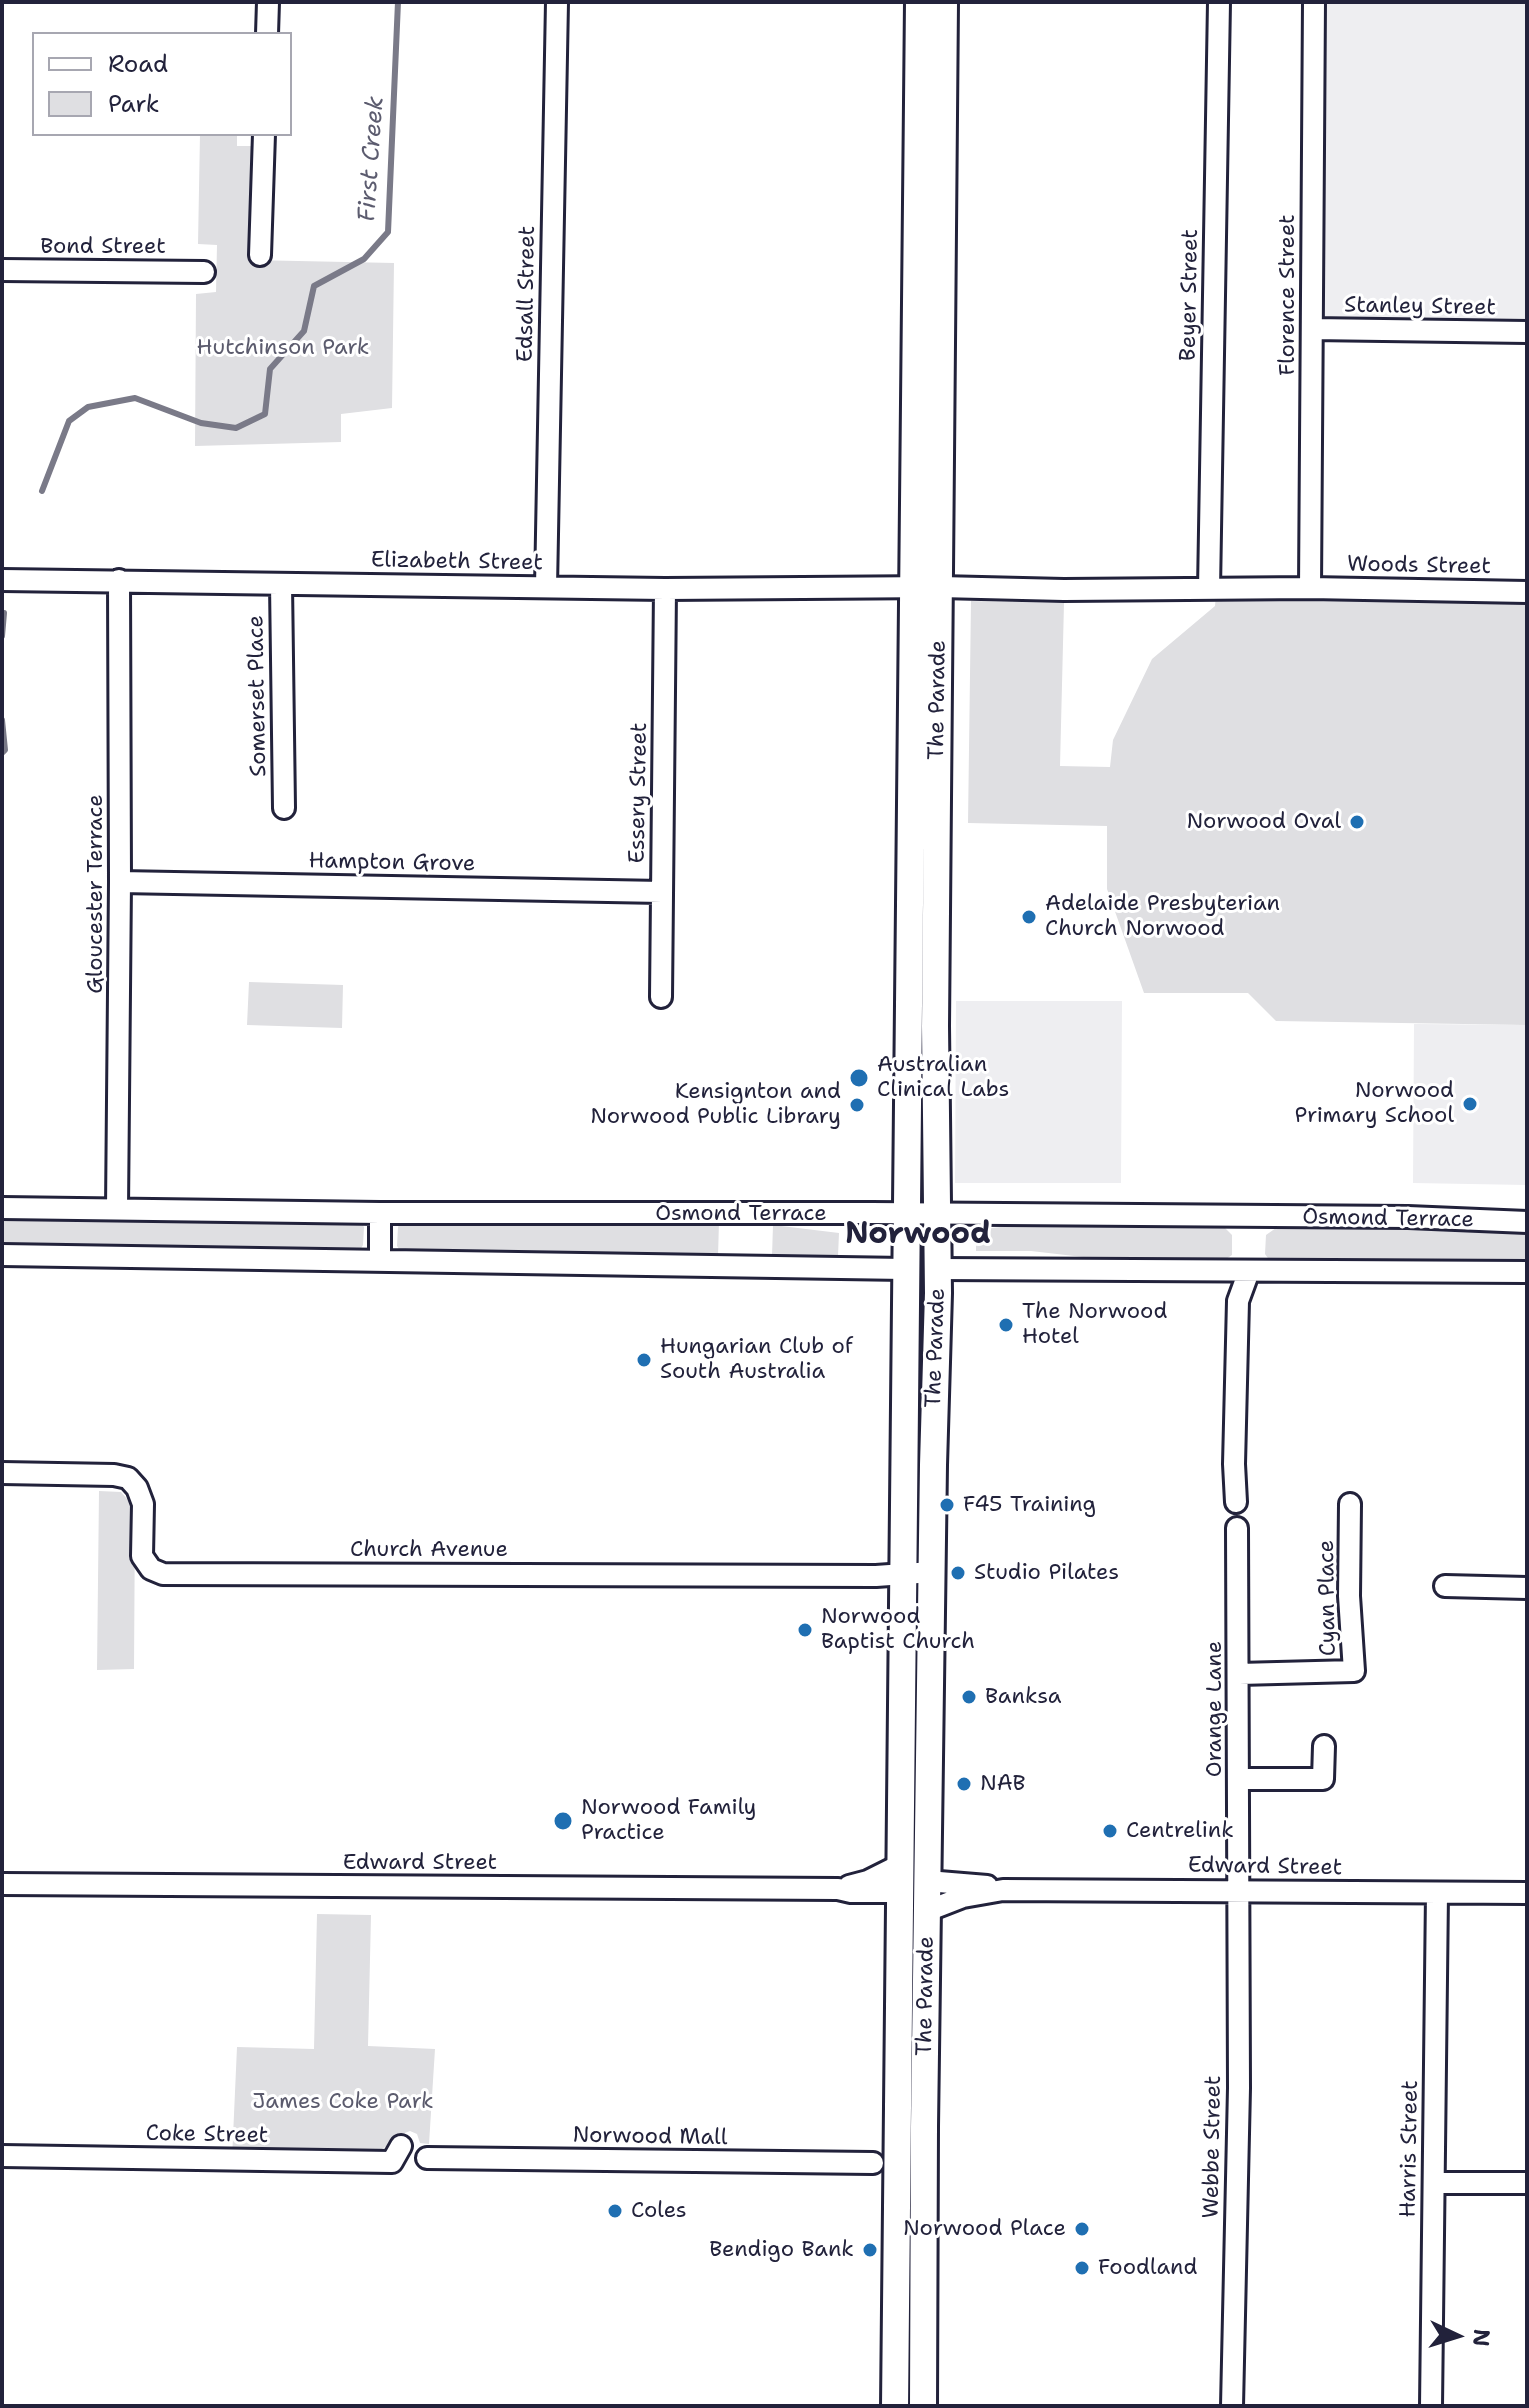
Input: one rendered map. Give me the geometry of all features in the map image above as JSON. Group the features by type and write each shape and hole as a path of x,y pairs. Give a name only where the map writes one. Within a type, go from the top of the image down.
{"main road":[{"name":"The Parade","path":"919,2 940,587 936,893 938,1269 927,1881 923,2406"},
{"name":"The Parade","path":"895,2406 912,588 944,2"},
{"path":"909,893 936,893"},
{"path":"905,1269 938,1269"},
{"path":"900,1892 927,1881"}],"street":[{"path":"267,32 268,2"},
{"name":"Edsall Street","path":"546,587 557,2"},
{"name":"Beyer Street","path":"1209,589 1219,2"},
{"name":"Florence Street","path":"1310,588 1314,2"},
{"path":"260,255 264,136"},
{"name":"Bond Street","path":"2,270 204,272"},
{"name":"Stanley Street","path":"1312,329 1527,332"},
{"name":"Elizabeth Street","path":"2,580 665,589 1209,589"},
{"name":"Gloucester Terrace","path":"117,1209 119,580"},
{"name":"Somerset Place","path":"281,584 284,808"},
{"name":"Essery Street","path":"661,997 665,589"},
{"name":"Woods Street","path":"1209,589 1527,592"},
{"name":"Hampton Grove","path":"120,882 662,892"},
{"name":"Osmond Terrace","path":"2,1208 380,1213 1392,1217 1527,1222"},
{"path":"380,1213 380,1260"},
{"path":"2,1255 905,1269"},
{"path":"938,1269 1527,1272"},
{"path":"1236,1502 1238,1301 1249,1271"},
{"name":"Church Avenue","path":"2,1473 114,1475 128,1478 137,1488 143,1504 142,1556 151,1569 163,1574 876,1576 932,1572"},
{"name":"Cyan Place","path":"1239,1674 1354,1671 1349,1596 1350,1504"},
{"name":"Orange Lane","path":"1237,1528 1238,1890"},
{"path":"1445,1586 1527,1588"},
{"path":"1239,1779 1323,1779 1324,1746"},
{"name":"Edward Street","path":"838,1889 868,1881 900,1865"},
{"name":"Edward Street","path":"927,1881 982,1884 1003,1890"},
{"name":"Edward Street","path":"2,1884 838,1889 900,1892"},
{"name":"Edward Street","path":"927,1911 963,1897 1003,1890 1527,1893"},
{"name":"Webbe Street","path":"1232,2406 1239,2088 1238,1890"},
{"name":"Harris Street","path":"1431,2406 1437,1893"},
{"name":"Coke Street","path":"2,2156 392,2162 401,2146"},
{"name":"Norwood Mall","path":"427,2158 873,2163"},
{"path":"1434,2183 1527,2183"}],"shaded area":[{"path":"1314,2 1527,2 1527,332 1312,329"},
{"path":"956,1001 1122,1001 1121,1183 955,1183"},
{"name":"Norwood Primary School","path":"1414,1024 1527,1025 1527,1185 1413,1183"}],"green space":[{"name":"Hutchinson Park","path":"200,136 237,136 237,146 253,146 250,260 394,263 392,408 341,414 341,442 195,446 196,294 216,292 217,245 198,244"},
{"path":"1216,595 1527,601 1527,1025 1276,1021 1248,993 1144,993 1107,889 1107,826 968,823 971,601 1064,603 1060,766 1110,767 1113,740 1152,659 1215,606"},
{"path":"249,982 343,985 342,1028 247,1025"},
{"path":"2,1215 359,1220 364,1227 363,1245 359,1252 2,1249"},
{"path":"401,1222 719,1222 718,1256 401,1252 397,1246"},
{"path":"773,1225 839,1233 838,1256 772,1256"},
{"path":"1009,1226 1224,1227 1232,1235 1232,1255 1223,1261 1109,1260 1031,1251 976,1251 976,1230"},
{"path":"1276,1228 1527,1231 1527,1264 1270,1261 1265,1254 1266,1235"},
{"path":"99,1491 121,1492 135,1508 134,1669 97,1670"},
{"name":"James Coke Park","path":"317,1914 371,1915 368,2046 435,2049 429,2144 420,2143 417,2134 410,2131 397,2136 387,2146 360,2161 232,2159 237,2047 314,2049"}],"waterway":[{"name":"First Creek","path":"42,491 69,421 88,407 135,398 201,423 236,428 265,414 270,369 304,331 314,286 364,259 388,232 398,2"},
{"name":"First Creek","path":"2,636 4,613"},
{"name":"First Creek","path":"2,720 5,750 2,753"}],"place":[{"name":"Norwood Oval","path":"1357,822"},
{"name":"Adelaide Presbyterian Church Norwood","path":"1029,917"},
{"name":"Australian Clinical Labs","path":"859,1078"},
{"name":"Norwood Primary School","path":"1470,1104"},
{"name":"Kensignton and Norwood Public Library","path":"857,1105"},
{"name":"The Norwood Hotel","path":"1006,1325"},
{"name":"Hungarian Club of South Australia","path":"644,1360"},
{"name":"F45 Training","path":"947,1505"},
{"name":"Studio Pilates","path":"958,1573"},
{"name":"Norwood Baptist Church","path":"805,1630"},
{"name":"Banksa","path":"969,1697"},
{"name":"NAB","path":"964,1784"},
{"name":"Norwood Family Practice","path":"563,1821"},
{"name":"Centrelink","path":"1110,1831"},
{"name":"Coles","path":"615,2211"},
{"name":"Norwood Place","path":"1082,2229"},
{"name":"Bendigo Bank","path":"870,2250"},
{"name":"Foodland","path":"1082,2268"}],"district":[{"name":"Norwood","path":"918,1235"}]}
